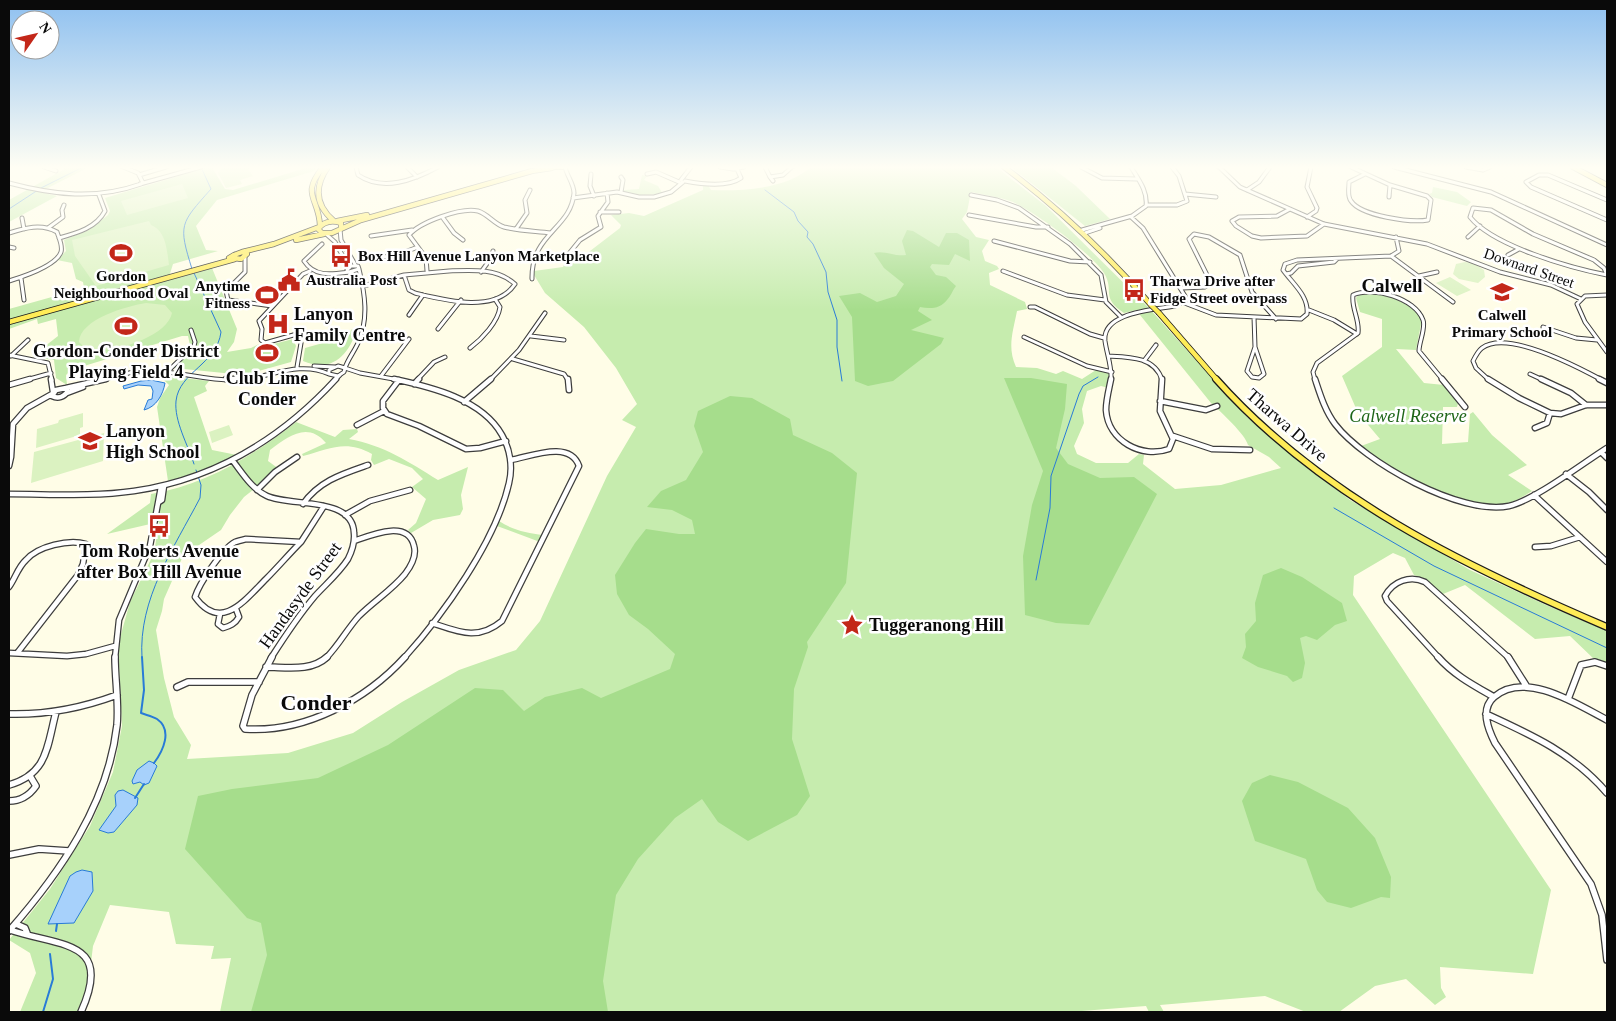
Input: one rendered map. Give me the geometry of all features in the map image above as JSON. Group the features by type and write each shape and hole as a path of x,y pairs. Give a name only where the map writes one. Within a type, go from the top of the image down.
{"main road":[{"path":"319,215 318,231 325,234"},
{"path":"326,215 334,221 341,223 341,228"},
{"path":"360,218 372,215"},
{"path":"9,322 185,271 325,234 341,228 351,221 372,215"},
{"name":"Tharwa Drive","path":"1064,215 1083,232 1159,313 1243,409 1289,450 1341,489 1402,528 1459,560 1526,593 1607,627"},
{"path":"1065,215 1081,226 1089,228"},
{"path":"235,258 242,252 274,244 334,221 351,221"},
{"path":"242,252 247,253 246,256"}],"street":[{"path":"48,228 63,217 63,215"},
{"path":"59,238 85,229 104,215"},
{"path":"371,236 412,230 420,225 455,215"},
{"path":"483,215 497,224 516,229 551,233"},
{"path":"516,229 526,215"},
{"path":"532,279 531,265 535,252 542,240 551,233 566,215"},
{"path":"568,262 567,256 573,247 601,227 600,215"},
{"path":"969,215 1036,228 1048,227"},
{"path":"1028,215 1048,227 1090,262 1102,278 1105,300 1121,317"},
{"path":"1083,232 1089,228 1136,215"},
{"path":"1280,215 1239,217 1232,221 1236,226 1261,238 1307,236 1324,224"},
{"name":"Downard Street","path":"1302,215 1339,228 1396,237 1442,249 1500,272 1551,285 1581,299"},
{"path":"1307,217 1311,215"},
{"path":"1381,215 1389,218 1423,221 1428,220 1429,215"},
{"path":"1470,215 1470,217 1480,226 1519,249 1568,268 1607,275"},
{"path":"1499,215 1534,234 1594,260 1604,268 1607,275"},
{"path":"1542,215 1606,243"},
{"path":"1595,215 1607,220"},
{"path":"1109,356 1131,358 1144,362 1154,368 1161,376 1160,401 1162,416 1173,436 1173,443 1169,449 1151,453 1134,449 1116,434 1109,424 1106,413 1112,372 1104,338 1108,326 1121,317 1175,306 1182,302 1185,296 1182,288 1143,228 1131,217"},
{"path":"22,218 24,229"},
{"path":"443,218 454,234 462,240"},
{"path":"1083,232 1113,222"},
{"path":"1468,237 1480,226"},
{"path":"9,234 24,229 40,227 56,230 61,250 58,256 35,271 21,278 9,281"},
{"path":"9,494 119,492 162,486 204,474 233,461 258,447 287,426 344,372 359,341 364,323 366,305 363,286 358,267 341,240 341,228"},
{"path":"412,230 409,238 428,259 427,271"},
{"path":"325,234 335,242 349,264 350,270 363,286"},
{"path":"1182,288 1205,287 1211,283 1189,239 1194,234 1203,234 1240,255 1252,292 1276,319"},
{"path":"1182,302 1210,314 1301,319 1308,314 1308,310 1300,291 1286,274 1283,267 1290,261 1391,256 1399,251 1396,237"},
{"path":"994,241 1074,262 1090,262"},
{"path":"310,271 304,261 322,244"},
{"path":"9,246 14,248"},
{"path":"381,258 394,256 418,247"},
{"path":"1508,255 1519,249"},
{"path":"481,272 491,258 493,251"},
{"path":"246,256 243,274 226,291 228,300 272,306"},
{"path":"1391,256 1453,302"},
{"path":"235,258 245,270"},
{"path":"1286,274 1291,273 1298,266 1334,262 1338,258"},
{"path":"304,332 269,343 261,340 260,319 303,274 310,271 324,274 340,273 358,267"},
{"path":"363,286 404,275 427,271 459,270 481,272 506,278 515,283 511,291 495,299 480,302 423,295 410,291 404,275"},
{"path":"1003,271 1067,295 1105,300"},
{"path":"1419,276 1438,272"},
{"path":"21,278 24,300"},
{"path":"1465,407 1419,351 1424,322 1422,316 1415,309 1385,293 1369,290 1358,292 1352,298 1360,328 1357,334 1317,363 1313,371 1332,420 1363,450 1430,491 1461,503 1498,508 1518,504 1607,448"},
{"path":"409,315 423,295"},
{"path":"1607,295 1591,295 1581,299 1577,304 1578,311 1607,352"},
{"path":"470,348 478,341 499,312 500,307 495,299"},
{"path":"438,329 461,300"},
{"path":"1030,307 1090,334 1104,338"},
{"path":"1308,310 1334,320 1357,334"},
{"path":"464,402 492,380 513,359 545,314"},
{"path":"1254,317 1254,348 1247,371 1252,377 1259,378 1264,374 1254,348"},
{"path":"1544,326 1576,338 1597,340"},
{"path":"167,372 194,346 195,342 191,330"},
{"path":"297,335 301,343 297,366"},
{"path":"531,336 564,340"},
{"path":"1024,337 1087,366 1112,372"},
{"path":"381,376 409,339"},
{"path":"10,356 28,340"},
{"path":"1607,383 1556,356 1507,343 1489,343 1474,357 1474,365 1483,376 1550,413 1561,414 1586,405 1607,405"},
{"path":"1144,362 1156,345"},
{"path":"327,389 331,380 329,370 352,353"},
{"path":"10,356 44,361 49,364 53,395"},
{"path":"414,384 434,362 445,357"},
{"path":"513,359 564,374 568,378 569,390"},
{"path":"297,366 320,370 329,375 369,374"},
{"path":"9,466 12,457 12,425 22,412 37,402 65,390 136,371 167,372 244,380 297,366 335,367 414,384 464,402 494,423 506,441 511,460 510,482 495,521 460,584 432,623 473,635 487,632 502,621 579,466 576,456 562,451 511,460"},
{"path":"9,385 51,372"},
{"path":"1530,374 1571,393 1586,405"},
{"path":"399,380 383,399 384,411 392,416 420,426 466,449 480,448 506,441"},
{"path":"52,383 65,390"},
{"path":"53,395 65,390"},
{"path":"1160,401 1206,410 1217,406"},
{"path":"357,425 384,411"},
{"path":"1535,428 1547,423 1550,413"},
{"path":"1173,436 1212,449 1250,450"},
{"path":"1601,452 1607,458"},
{"path":"256,490 275,472 297,457"},
{"path":"233,461 256,490 276,500 324,506 336,509 345,515 370,501 410,490"},
{"path":"303,504 312,489 324,481 368,465"},
{"path":"1566,474 1589,492 1607,510"},
{"path":"81,1012 92,978 87,958 82,952 27,933 20,934 10,930 42,890 69,851 90,813 105,777 116,734 115,646 122,611 146,556 162,486"},
{"path":"1534,494 1607,562"},
{"path":"301,542 246,539 231,545 199,585 195,593 197,601 209,612 220,614 236,609 301,542 324,506"},
{"name":"Handasyde Street","path":"345,515 352,523 354,530 354,541 346,561 297,618 266,666 244,723 245,729 271,728 309,720 350,702 390,673 432,623"},
{"path":"266,666 307,667 323,661 357,618 403,576 414,557 415,544 409,534 403,531 391,531 354,541"},
{"path":"1535,548 1551,546 1580,537"},
{"path":"9,587 24,562 32,554 44,549 74,542 86,544 83,564 78,575 18,652"},
{"path":"1494,697 1467,682 1449,669 1387,601 1384,596 1386,591 1407,578 1416,578 1425,582 1504,652 1513,662 1527,687"},
{"path":"220,614 218,624 223,628 229,627 237,622 239,617 236,609"},
{"path":"9,653 67,656 86,654 115,646"},
{"path":"1568,699 1581,665 1595,662 1607,666"},
{"path":"177,687 188,682 259,682"},
{"path":"1607,720 1568,699 1547,691 1527,687 1508,689 1494,697 1488,704 1486,714 1488,728 1495,743 1597,893 1605,920 1607,960"},
{"path":"9,714 56,712 98,702 117,695"},
{"path":"10,786 30,776 46,758 56,712"},
{"path":"1486,714 1541,739 1569,755 1588,770 1607,793"},
{"path":"9,801 22,799 31,793 35,783 30,776"},
{"path":"9,855 38,849 69,851"},
{"path":"16,924 25,928 27,933"}],"green space":[{"path":"9,215 23,215 9,222"},
{"path":"108,215 205,215 196,226 206,250 218,251 173,264 168,280 212,268 237,329 234,342 227,352 251,348 259,344 270,345 293,339 296,346 291,362 244,375 174,368 184,358 180,356 190,345 188,336 182,336 71,370 66,375 67,385 56,378 54,360 40,358 51,348 44,347 58,336 56,319 38,324 37,319 9,329 9,309 84,288 83,282 76,279 72,263 57,260 66,251 64,240 89,230"},
{"path":"611,215 965,215 962,219 976,237 989,240 982,251 985,261 997,266 999,269 989,273 990,285 1025,302 1027,309 1017,311 1011,346 1016,367 1037,368 1056,374 1063,371 1082,379 1096,370 1110,372 1109,388 1101,386 1087,391 1082,409 1084,423 1074,446 1077,454 1096,463 1128,463 1139,454 1144,455 1143,464 1175,489 1221,485 1281,468 1269,457 1248,445 1238,429 1211,403 1136,310 1124,313 1112,303 1107,279 1097,264 1062,234 1034,215 1055,215 1148,307 1247,417 1300,462 1350,500 1470,570 1607,631 1607,664 1595,660 1570,636 1535,639 1465,585 1443,594 1425,579 1414,575 1405,558 1393,553 1354,576 1353,595 1551,890 1533,974 1440,967 1441,988 1446,997 1435,1005 1406,979 1375,986 1339,1012 1306,1012 1265,996 1160,1005 1164,1012 1149,1012 1146,1006 1069,1012 220,1012 231,958 211,959 214,946 176,944 169,912 110,905 93,946 88,988 77,1012 20,1012 36,973 30,953 9,940 50,889 90,826 113,772 122,726 118,645 130,602 154,553 159,522 107,534 150,503 151,494 190,484 228,467 263,446 296,422 335,437 343,430 357,429 358,432 349,439 384,450 438,480 468,467 461,495 463,509 460,515 433,520 411,533 408,530 416,523 426,499 412,487 423,479 412,468 389,459 374,465 371,460 372,454 363,449 346,446 329,448 303,456 302,454 326,443 319,436 305,432 291,436 270,450 268,461 279,469 244,497 221,530 183,556 164,599 156,630 164,678 174,717 191,745 187,759 288,753 353,733 402,702 459,670 516,650 540,621 607,476 636,427 622,420 637,404 616,368 584,327 545,293 534,275 534,271 563,267 577,261 620,228 621,225"},
{"path":"1071,215 1106,215 1110,219 1085,226"},
{"name":"Gordon Neighbourhood Oval","path":"149,221 163,236 169,265 96,286 75,256 72,240"},
{"path":"907,230 913,231 939,247 946,233 957,233 969,240 970,261 955,254 949,265 932,264 930,267 936,275 946,277 956,286 944,303 938,307 920,307 918,311 932,320 911,330 944,338 941,344 893,381 868,386 855,381 852,317 839,296 860,293 877,302 896,296 904,284 884,268 874,253 906,255 902,241"},
{"path":"1473,263 1484,270 1485,277 1478,283 1459,279 1453,274 1456,264"},
{"path":"1450,277 1471,290 1457,296 1436,283"},
{"name":"Calwell Reserve","path":"1373,291 1394,298 1412,309 1422,319 1416,350 1396,349 1424,383 1444,385 1458,403 1457,407 1443,407 1442,444 1468,442 1470,414 1473,412 1492,435 1527,465 1508,475 1532,491 1508,503 1470,502 1450,496 1411,479 1361,446 1380,439 1358,413 1342,376 1382,347 1382,319 1360,312 1356,298 1359,294"},
{"name":"Gordon-Conder District Playing Field 4","path":"146,303 165,305 172,313 168,322 160,330 148,337 122,347 96,350 86,349 79,342 81,334 96,320 128,307"},
{"path":"358,326 350,345 332,363 324,365 303,361 305,348 348,336 351,330"},
{"path":"164,376 209,381 205,386 207,391 194,397 212,450 237,455 195,474 168,481 157,407 160,398 169,385 162,378"},
{"path":"1004,378 1031,378 1067,384 1065,409 1056,448 1068,464 1100,478 1134,477 1157,494 1089,625 1056,623 1025,615 1023,556 1032,505 1043,471"},
{"path":"730,396 752,398 790,419 793,435 832,453 857,473 846,583 807,642 808,647 794,689 792,739 810,796 797,815 748,841 718,822 702,799 675,818 638,859 616,895 603,981 608,1012 251,1012 267,955 261,923 247,918 185,849 198,796 232,789 318,778 388,745 475,688 503,690 524,711 545,697 582,688 601,698 670,669 675,654 648,629 629,615 617,594 615,575 646,529 679,534 695,534 692,520 672,510 647,507 661,491 686,480 703,452 694,426 698,411"},
{"path":"83,413 83,427 80,428 80,435 36,448 37,429"},
{"path":"229,425 233,435 212,443 209,432"},
{"path":"104,433 103,461 31,483 34,452"},
{"path":"499,521 515,529 543,535 540,542 497,526"},
{"path":"1281,568 1302,577 1342,603 1347,621 1335,625 1317,640 1306,636 1300,638 1305,663 1302,678 1293,682 1287,676 1258,667 1242,658 1246,647 1245,634 1256,621 1255,603 1263,575"},
{"path":"1270,775 1298,782 1348,808 1375,838 1391,877 1390,898 1381,897 1351,908 1327,902 1317,890 1306,859 1255,841 1242,801 1252,783"}],"water":[{"path":"151,380 165,383 161,396 152,406 144,410 148,400 152,399 153,391 151,386 138,385 124,389 123,386"},
{"path":"149,761 157,766 149,783 144,785 140,782 133,784 132,781 137,770"},
{"path":"123,790 138,798 137,805 114,832 108,833 99,830 116,806 115,795 118,791"},
{"path":"82,870 92,872 93,891 74,923 48,924 70,876"}],"waterway":[{"path":"190,215 185,225 184,233 192,269"},
{"path":"795,215 798,221 808,232 807,237 813,244 826,272 828,292 837,320 837,347 842,381"},
{"path":"194,273 221,332 213,352 184,382 176,401 179,425 194,464"},
{"path":"1036,580 1050,508 1051,476 1079,394 1083,386 1098,377"},
{"path":"142,657 142,636 152,595 169,555 200,498 201,485 196,470"},
{"path":"1334,508 1434,566 1607,648"},
{"path":"142,657 144,690 141,713 157,719 165,729 165,741 161,753 154,763"},
{"path":"135,798 144,784"},
{"path":"56,931 57,924"},
{"path":"43,1012 53,979 50,954"}],"place":[{"name":"Gordon Neighbourhood Oval","path":"121,253"},
{"name":"Box Hill Avenue Lanyon Marketplace","path":"341,256"},
{"name":"Australia Post","path":"289,280"},
{"name":"Tharwa Drive after Fidge Street overpass","path":"1134,290"},
{"name":"Calwell Primary School","path":"1502,292"},
{"name":"Anytime Fitness","path":"267,295"},
{"name":"Lanyon Family Centre","path":"278,324"},
{"name":"Gordon-Conder District Playing Field 4","path":"126,326"},
{"name":"Club Lime Conder","path":"267,353"},
{"name":"Lanyon High School","path":"90,441"},
{"name":"Tom Roberts Avenue after Box Hill Avenue","path":"159,526"},
{"name":"Tuggeranong Hill","path":"852,625"}],"district":[{"name":"Calwell","path":"1392,285"},
{"name":"Conder","path":"316,702"}]}
